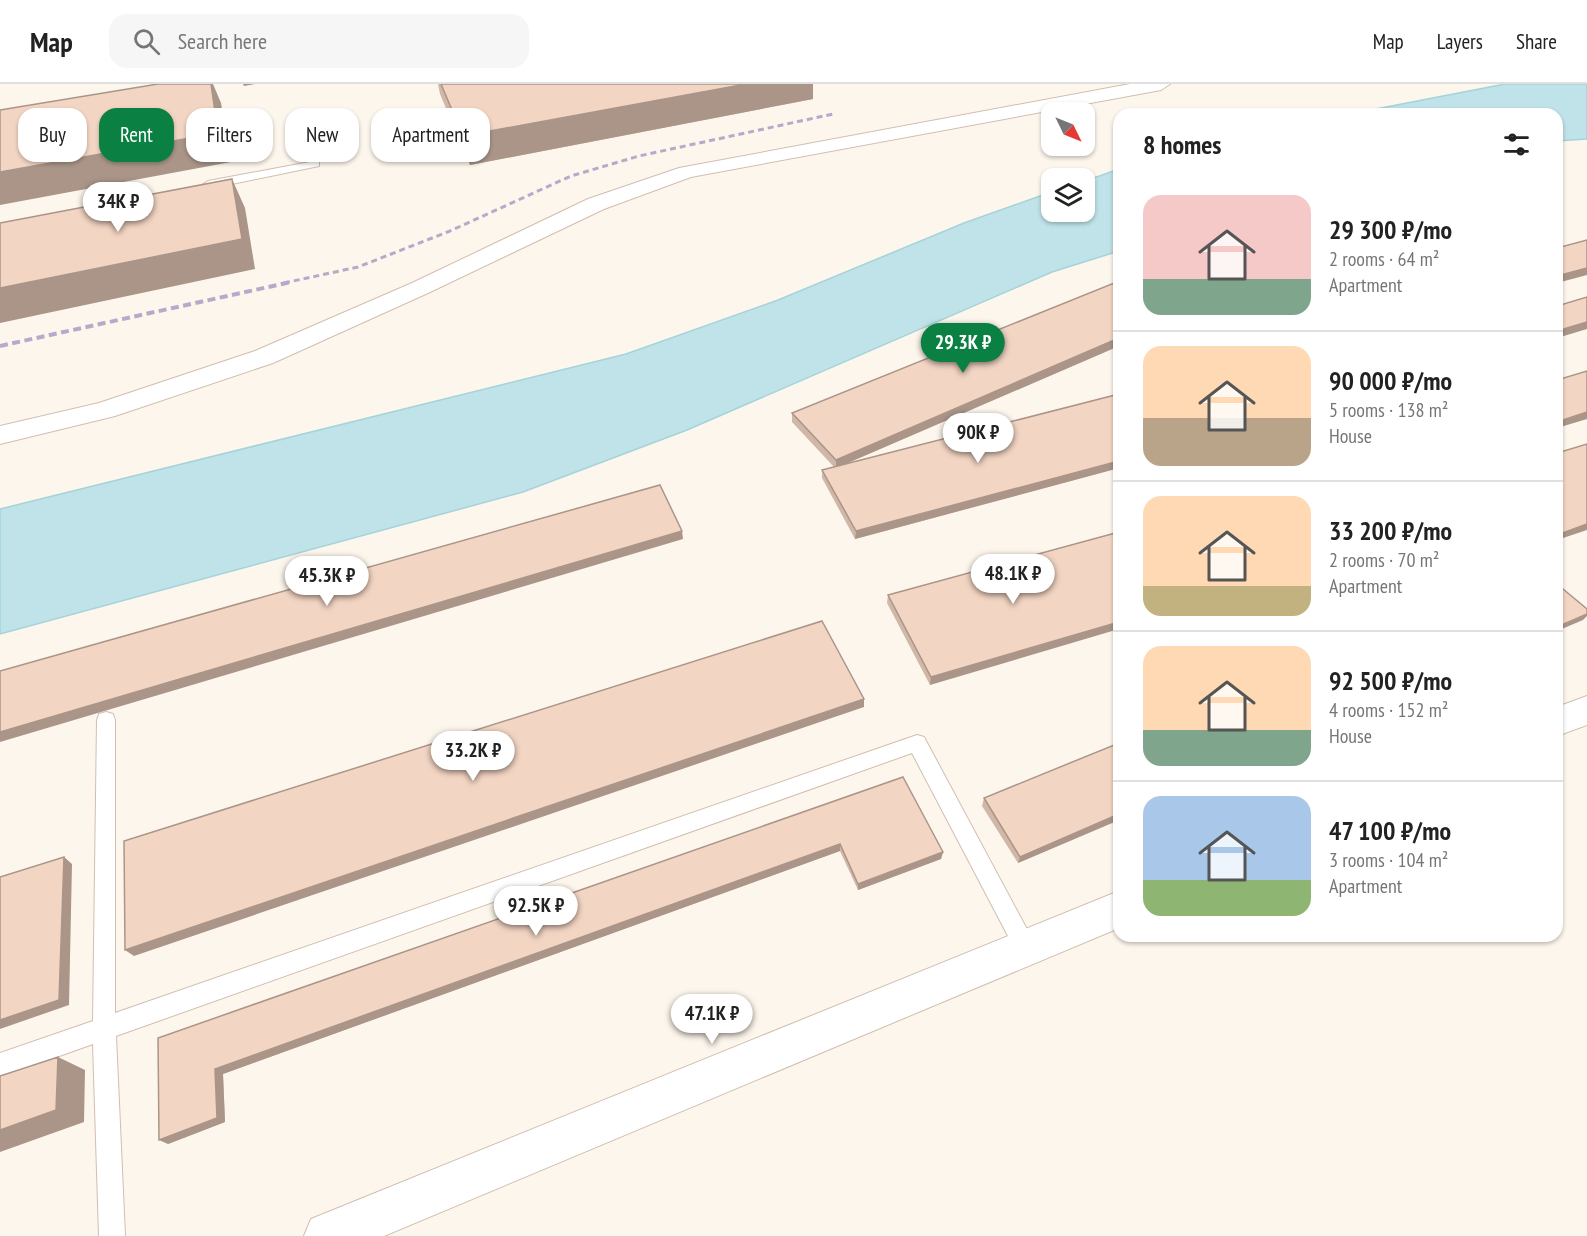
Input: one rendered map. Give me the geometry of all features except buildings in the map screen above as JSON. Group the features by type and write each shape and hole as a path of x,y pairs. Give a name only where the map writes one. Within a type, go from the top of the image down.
{"street":[{"path":"0,435 105,410 264,357 420,288 596,204 686,172 1161,84"},
{"path":"1563,720 1587,710"},
{"path":"328,1236 1113,912"}],"lane":[{"path":"198,187 315,164"},
{"path":"106,720 104,1028 112,1236"},
{"path":"0,1065 917,743 1026,948"}],"water":[{"path":"1505,84 1587,84 1587,139 1563,141 1563,108 1381,108"},
{"path":"1113,171 1113,253 1052,272 687,430 523,492 0,634 0,509 626,354 778,300 964,223 1041,196 1041,222 1095,222 1095,177"}],"railway":[{"path":"284,283 358,267 450,231 571,176 639,156 833,114"},
{"path":"0,346 291,282"}]}
